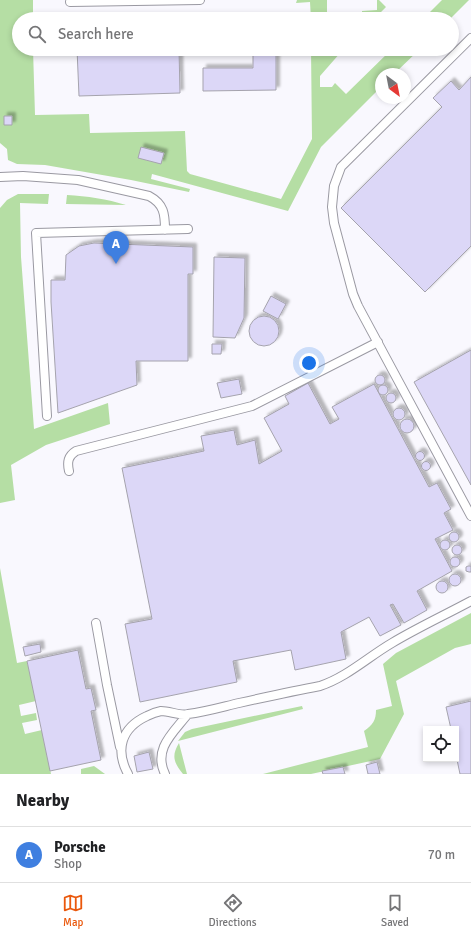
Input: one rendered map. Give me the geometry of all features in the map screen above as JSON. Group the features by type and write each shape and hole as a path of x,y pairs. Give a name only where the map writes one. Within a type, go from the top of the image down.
{"lane":[{"path":"70,2 200,0"},
{"path":"459,50 471,38"},
{"path":"453,56 342,167 334,186 332,202 333,217 353,294 358,306 471,516"},
{"path":"0,177 23,176 78,180 149,196 160,204 165,219 165,230"},
{"path":"47,416 36,233 188,229"},
{"path":"69,471 67,465 68,460 76,451 252,406 378,342"},
{"path":"123,757 121,747 124,735 130,727 140,719 153,713 161,711 187,715 320,686 353,669 392,644 471,602"},
{"path":"96,623 107,685 128,774"},
{"path":"165,774 160,757 163,747 187,715"}],"green space":[{"path":"0,0 33,0 33,12 12,12 12,56 33,56 35,115 89,114 90,133 185,131 187,171 190,174 281,199 312,139 311,56 338,56 320,76 320,87 332,87 335,83 346,94 385,56 413,56 400,68 375,68 375,93 321,147 288,211 152,174 151,179 190,189 189,192 45,165 17,164 8,160 7,149 0,143"},
{"path":"297,0 327,0 327,12 311,12 310,2 296,3"},
{"path":"377,0 379,0 386,7 381,12 362,12 362,11 377,10"},
{"path":"442,0 469,0 457,12 430,12"},
{"path":"18,194 49,194 48,204 20,203 21,257 34,429 108,403 110,424 46,445 11,465 15,500 0,503 0,208 7,200"},
{"path":"67,195 97,198 126,205 66,204"},
{"path":"0,568 17,663 27,661 36,701 19,705 21,716 36,713 37,720 22,723 25,734 42,730 51,774 0,774"},
{"path":"471,613 471,644 455,648 396,681 404,714 380,759 311,774 263,774 368,747 364,731 370,727 373,722 376,710 392,706 383,664 396,653"},
{"path":"302,706 303,709 178,741 185,732 192,729"},
{"path":"179,743 187,774 183,774 177,766 174,756"},
{"path":"94,766 105,774 81,774 81,769"}],"building":[{"path":"77,56 179,56 180,93 79,96"},
{"path":"253,56 276,56 276,90 203,91 203,68 253,68"},
{"path":"471,77 471,246 425,292 341,208 442,107 433,98 451,81 459,90"},
{"path":"4,116 12,116 12,125 4,125"},
{"path":"141,147 164,153 161,164 138,158"},
{"path":"94,243 193,247 193,274 188,274 188,361 136,361 137,385 58,413 51,280 65,280 66,255 79,246"},
{"path":"214,257 245,258 244,318 235,338 213,337"},
{"path":"271,296 286,304 278,319 263,311"},
{"path":"264,316 270,317 278,325 278,337 270,345 264,346 258,345 250,337 249,331 250,325 258,317"},
{"path":"212,344 222,344 221,354 212,354"},
{"path":"471,350 471,485 414,382"},
{"path":"378,375 382,375 385,380 382,385 378,385 375,382 375,378"},
{"path":"239,379 242,394 221,398 217,383"},
{"path":"308,383 330,424 339,419 332,407 374,384 429,487 437,483 451,509 444,513 453,530 435,539 452,571 417,591 427,610 404,623 393,604 390,605 401,625 380,636 369,617 341,632 346,659 295,670 291,650 233,661 237,682 140,702 125,624 152,619 122,468 204,451 201,436 234,430 237,445 255,440 259,464 282,451 264,418 289,404 285,396"},
{"path":"383,385 388,390 383,395 378,390"},
{"path":"389,393 393,393 396,398 393,403 389,403 386,400 386,396"},
{"path":"401,408 404,409 404,419 397,420 394,419 393,412 394,409"},
{"path":"407,419 412,421 414,426 412,431 407,433 402,431 400,426 402,421"},
{"path":"418,452 422,452 424,456 422,460 418,460 416,458 416,454"},
{"path":"424,462 428,462 430,466 428,470 424,470 422,468 422,464"},
{"path":"454,532 459,537 454,542 449,537"},
{"path":"445,540 450,545 445,550 440,545"},
{"path":"457,545 462,550 457,555 452,550"},
{"path":"455,557 460,562 455,567 450,562"},
{"path":"471,566 471,572 466,571 466,567"},
{"path":"453,574 457,574 461,580 457,586 453,586 449,582 449,578"},
{"path":"440,581 444,581 448,587 444,593 440,593 436,589 436,585"},
{"path":"40,644 41,652 25,656 23,647"},
{"path":"78,650 86,689 91,688 96,710 91,711 101,760 50,771 27,661"},
{"path":"471,701 471,774 460,774 457,762 459,762 459,726 450,726 446,707"},
{"path":"149,752 153,769 137,772 134,756"},
{"path":"377,762 380,774 368,774 366,765"},
{"path":"343,767 345,774 323,774 322,771"}],"place":[{"name":"Porsche","path":"116,264"}]}
